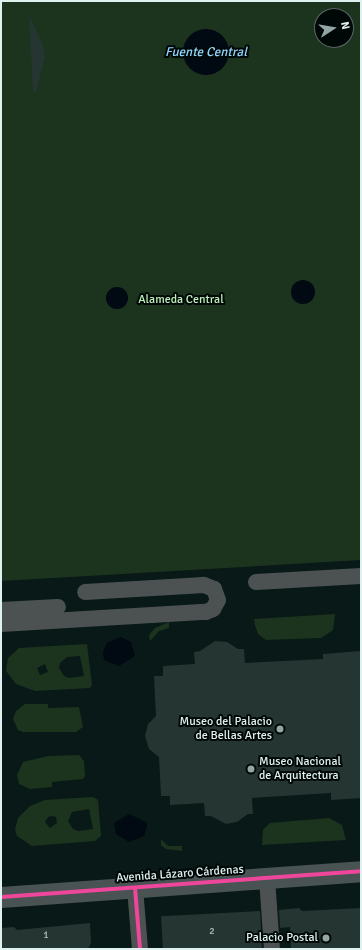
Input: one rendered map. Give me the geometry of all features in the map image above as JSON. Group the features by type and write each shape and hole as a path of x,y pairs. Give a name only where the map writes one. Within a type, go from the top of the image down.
{"main road":[{"name":"Avenida Lázaro Cárdenas","path":"1,897 361,871"}],"street":[{"path":"256,582 361,576"},
{"path":"1,624 206,612 212,609 218,600 214,589 204,585 85,592"},
{"path":"1,601 57,602 1,610"},
{"path":"268,878 272,949"},
{"path":"135,888 140,949"}],"green space":[{"name":"Alameda Central","path":"1,1 361,1 361,560 1,581"},
{"path":"335,614 333,630 321,638 266,640 258,634 254,619"},
{"path":"169,622 169,628 159,631 150,641 149,635 155,628"},
{"path":"87,644 92,685 90,688 35,691 16,684 6,671 8,658 19,648","holes":["80,656 84,676 69,678 64,676 59,668 60,663 67,657","45,664 48,672 40,675 37,668"]},
{"path":"25,704 48,704 48,708 79,707 83,727 76,732 23,732 18,730 13,719 16,711"},
{"path":"79,755 84,761 85,776 83,779 52,782 52,787 30,789 19,784 17,775 23,762 48,756"},
{"path":"93,797 98,800 101,836 95,841 32,846 17,836 15,829 18,818 30,806 45,800","holes":["89,809 93,829 78,831 73,829 68,821 72,812","48,817 56,817 57,823 50,828 45,822"]},
{"path":"329,818 342,825 346,840 262,845 263,830 270,823"},
{"path":"161,839 168,846 182,846 182,851 166,849 161,845"}],"water":[{"name":"Fuente Central","path":"202,29 210,29 219,33 225,39 229,52 225,65 219,71 210,75 202,75 193,71 187,65 183,56 183,48 187,39 193,33"},
{"path":"303,280 312,283 315,292 312,301 303,304 294,301 291,292 294,283"},
{"path":"117,287 125,290 128,298 125,306 117,309 109,306 106,298 109,290"},
{"path":"121,637 131,642 135,656 119,666 104,660 103,652 107,643"},
{"path":"129,814 146,822 147,826 144,836 129,842 116,834 114,823"}],"building":[{"path":"29,15 43,45 45,57 36,92 33,92"},
{"path":"215,641 227,642 238,649 244,649 245,663 323,659 323,654 361,651 361,798 331,800 331,793 252,798 253,814 248,814 237,822 226,824 211,816 205,816 204,803 170,805 170,796 161,796 159,757 149,749 145,736 148,724 156,716 154,676 163,676 163,666 195,664 194,652 200,651"},
{"name":"Palacio Postal","path":"299,908 302,911 361,908 361,949 291,949 290,927 280,928 279,910"},
{"path":"260,911 262,949 163,949 161,916"},
{"path":"90,923 91,943 88,949 1,949 1,928 14,927 17,930"}],"cycle path":[{"path":"1,897 361,871"},
{"path":"135,888 140,949"}],"place":[{"name":"Museo del Palacio de Bellas Artes","path":"280,729"},
{"name":"Museo Nacional de Arquitectura","path":"251,769"},
{"name":"Palacio Postal","path":"326,938"}]}
